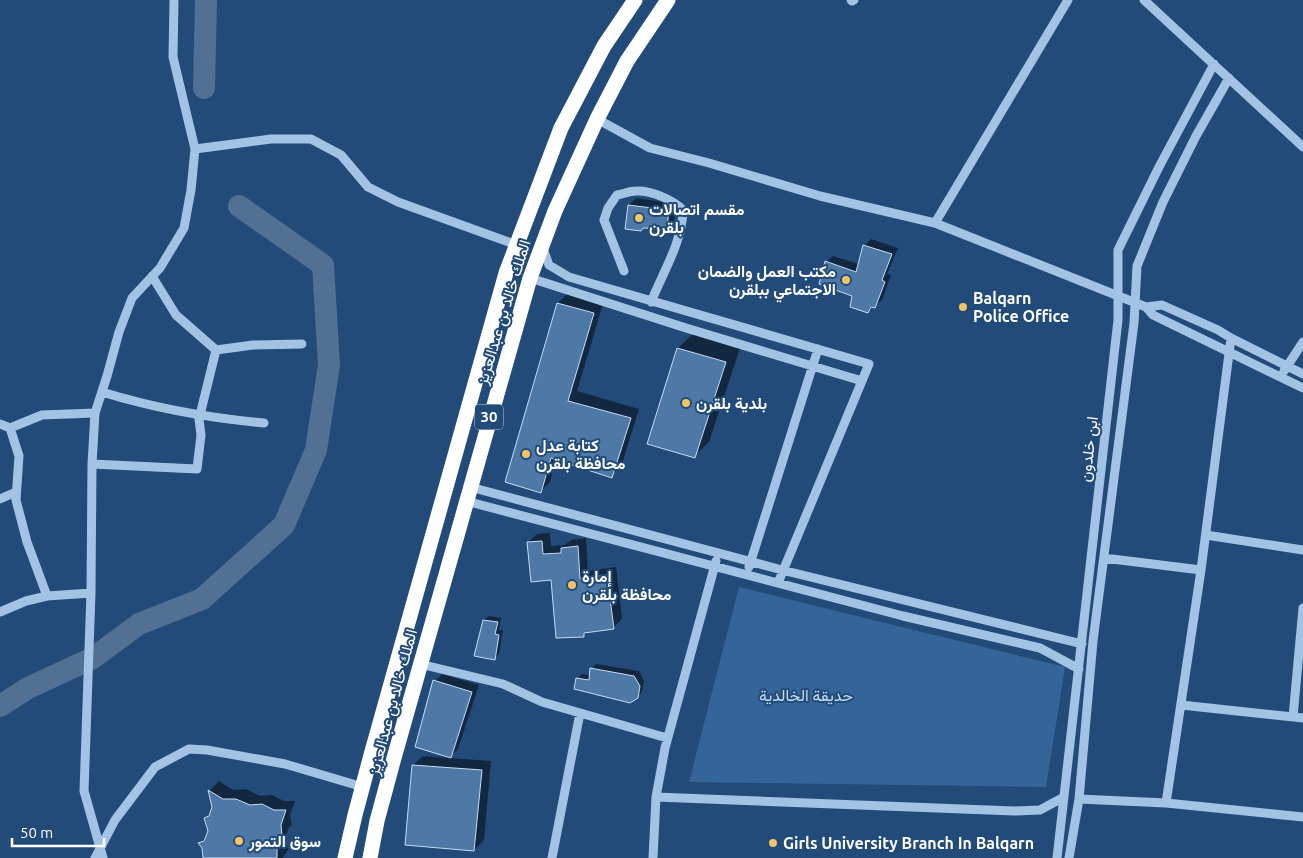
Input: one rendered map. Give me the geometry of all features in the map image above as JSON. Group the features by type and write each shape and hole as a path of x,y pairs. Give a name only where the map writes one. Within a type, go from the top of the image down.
{"highway":[{"name":"الملك خالد بن عبدالعزيز","path":"345,858 362,787 506,273 561,128 604,46 635,0"},
{"name":"الملك خالد بن عبدالعزيز","path":"370,858 377,821 420,664 530,278 555,211 597,120 627,61 668,0"}],"street":[{"path":"103,858 84,791 91,593 92,464 95,413 119,332 132,298 160,268 184,228 191,190 195,150 173,58 174,0"},
{"path":"935,223 1068,0"},
{"path":"1144,0 1303,146"},
{"name":"ابن خلدون","path":"1056,858 1118,320 1118,250 1159,167 1214,64"},
{"name":"ابن خلدون","path":"1068,858 1079,799 1093,641 1134,323 1137,266 1163,202 1196,136 1229,78"},
{"path":"597,120 650,148 709,163 820,196 935,223 1146,307 1154,315 1229,350 1303,388"},
{"path":"195,150 271,139 311,139 341,155 368,187 398,202 517,244"},
{"path":"624,271 604,220 608,208 617,195 638,190 662,196 675,202 683,210 678,240 651,302"},
{"path":"542,246 549,265 569,277 869,364 778,583"},
{"path":"152,276 176,315 216,350 302,344"},
{"path":"530,278 862,381"},
{"path":"1146,307 1162,305 1218,330 1287,365 1302,370 1294,382"},
{"path":"1166,803 1206,535 1231,338"},
{"path":"1282,376 1287,365 1303,342"},
{"path":"747,575 818,349"},
{"path":"92,464 197,469 201,435 199,419 216,350"},
{"path":"102,392 129,401 218,419 264,424"},
{"path":"0,424 10,428 42,415 95,413"},
{"path":"10,428 20,456 16,500 27,542 48,596"},
{"path":"0,500 16,492"},
{"path":"468,494 717,553 1082,644"},
{"path":"468,494 747,575 903,616 1040,648 1079,669"},
{"path":"1206,535 1303,550"},
{"path":"653,858 656,797 667,738 717,553"},
{"path":"1104,558 1201,570"},
{"path":"0,612 48,596 91,593"},
{"path":"1293,717 1303,608"},
{"path":"420,664 503,684 542,702 667,738"},
{"path":"1181,705 1303,718"},
{"path":"552,858 580,713"},
{"path":"95,858 115,820 155,767 189,749 207,750 285,764 362,787"},
{"path":"656,797 1014,811 1040,810 1064,797"},
{"path":"1079,799 1166,803 1303,817"}],"green space":[{"name":"حديقة الخالدية","path":"739,587 1065,667 1046,787 689,782"}],"building":[{"path":"628,205 669,210 667,229 643,228 641,231 625,229"},
{"path":"863,245 892,254 882,280 885,282 875,308 871,307 868,313 850,307 852,296 819,284 825,261 856,272"},
{"path":"557,303 594,313 568,401 631,418 612,478 551,458 541,493 505,482"},
{"name":"بلدية بلقرن","path":"677,348 726,362 695,458 647,444"},
{"path":"542,541 543,554 561,553 561,548 578,546 580,579 607,575 614,629 584,633 584,637 556,638 551,580 531,582 527,542"},
{"path":"483,620 498,622 495,634 499,635 495,660 474,656"},
{"path":"590,668 634,676 640,686 638,698 630,703 574,689 576,678 589,680"},
{"path":"433,680 472,692 451,758 415,747"},
{"path":"412,765 482,770 474,851 405,845"},
{"path":"208,790 223,799 236,799 250,805 262,804 274,810 286,810 281,825 282,836 277,845 277,858 203,858 202,848 198,843 204,841 208,831 204,818 209,816 212,807"}],"waterway":[{"path":"204,88 206,0"},
{"path":"0,706 28,688 93,658 139,624 202,599 284,525 316,450 329,365 323,265 239,206"}],"place":[{"name":"مقسم اتصالات بلقرن","path":"639,218"},
{"name":"مكتب العمل والضمان الاجتماعي ببلقرن","path":"846,280"},
{"name":"Balqarn Police Office","path":"963,307"},
{"name":"بلدية بلقرن","path":"686,403"},
{"name":"كتابة عدل محافظة بلقرن","path":"526,454"},
{"name":"إمارة محافظة بلقرن","path":"572,585"},
{"name":"سوق التمور","path":"239,841"},
{"name":"Girls University Branch In Balqarn","path":"773,843"}]}
